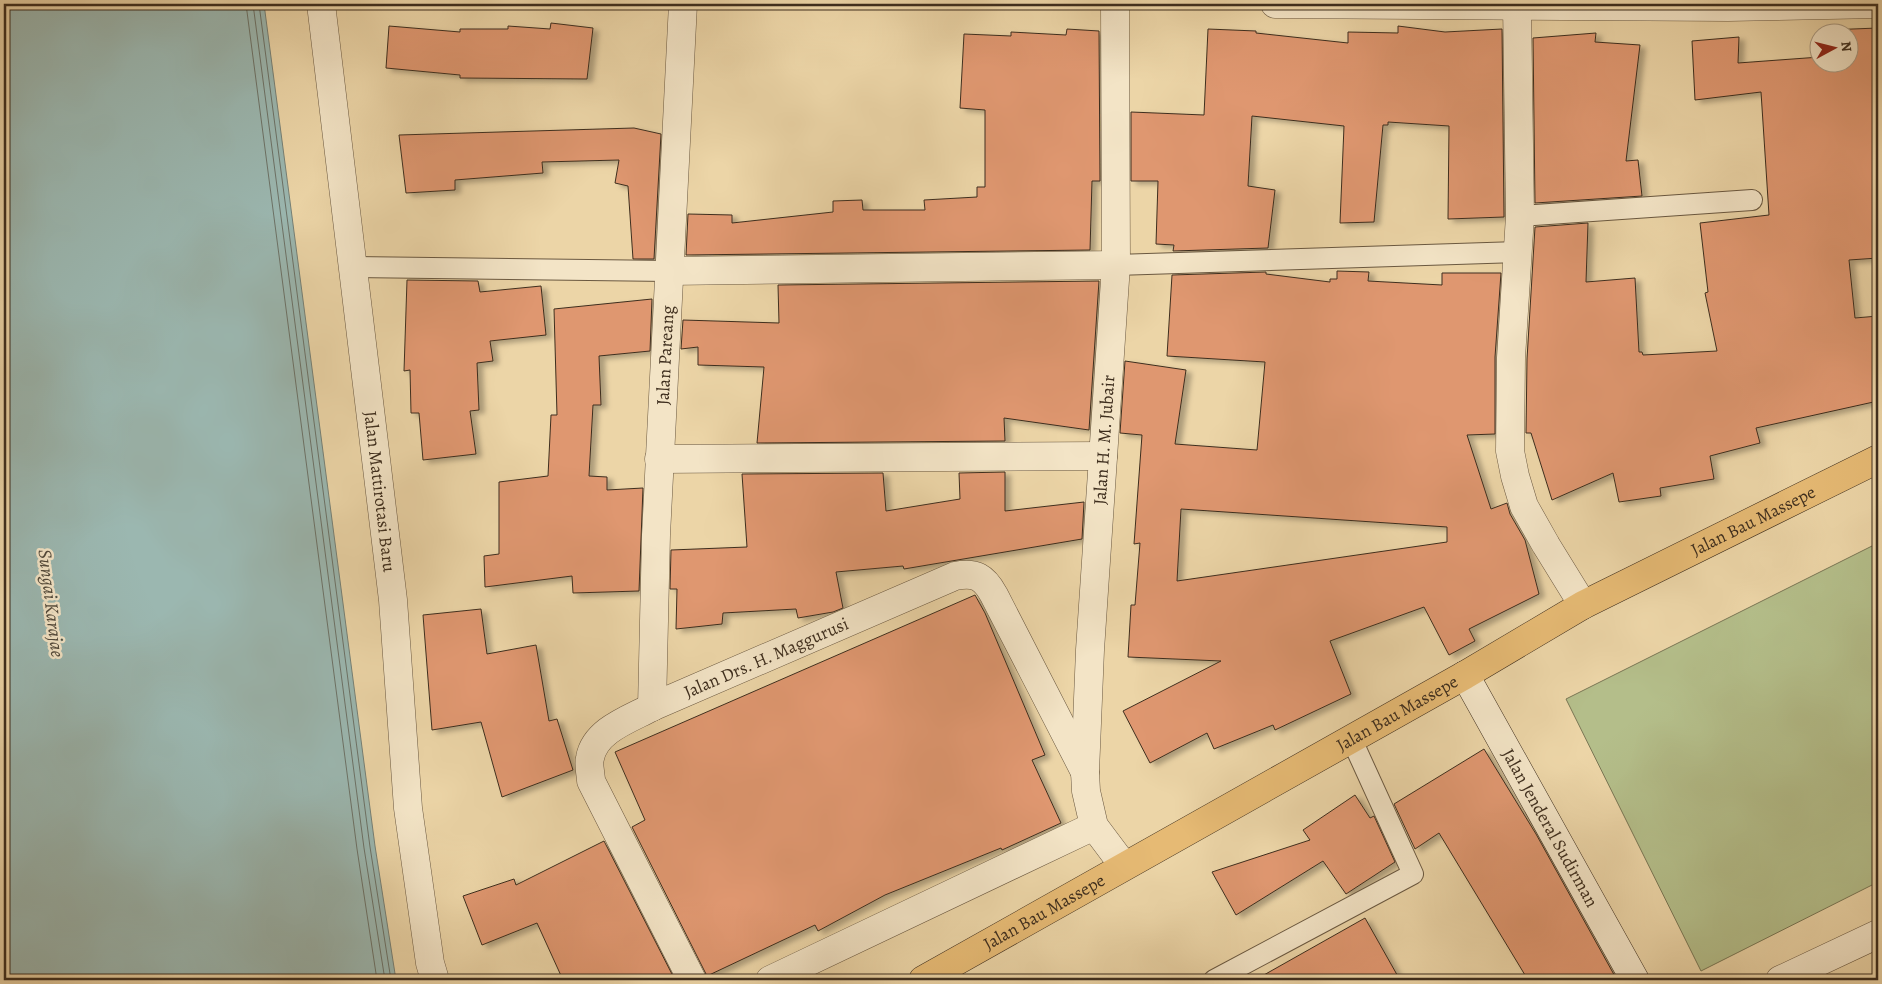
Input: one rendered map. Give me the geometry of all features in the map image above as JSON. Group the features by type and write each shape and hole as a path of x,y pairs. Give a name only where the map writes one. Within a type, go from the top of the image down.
{"highway":[{"name":"Jalan Bau Massepe","path":"923,980 1465,675 1583,605 1878,459"}],"street":[{"name":"Jalan Mattirotasi Baru","path":"321,4 393,600 408,808 430,963 435,980"},
{"name":"Jalan Pareang","path":"652,707 659,459 683,4"},
{"name":"Jalan H. M. Jubair","path":"1115,4 1116,265 1090,650 1085,772 1086,791 1094,826 1124,866"},
{"path":"1275,4 1878,4"},
{"path":"1517,5 1520,216 1511,358 1510,451 1524,506 1583,605"},
{"path":"669,271 1116,265"},
{"path":"659,459 1103,456"},
{"name":"Jalan Drs. H. Maggurusi","path":"692,980 591,781 589,759 594,744 601,736 620,723 652,707 955,576 970,575 986,581 1085,772"},
{"name":"Jalan Jenderal Sudirman","path":"1465,675 1635,980"},
{"path":"770,980 1094,826"},
{"path":"1780,980 1878,934"}],"lane":[{"path":"1520,216 1752,200"},
{"path":"1116,265 1518,252"},
{"path":"354,266 669,271"},
{"path":"1214,980 1413,874 1351,738"}],"green space":[{"path":"1878,543 1878,882 1701,971 1566,699"}],"water":[{"name":"Sungai Karajae","path":"4,4 264,4 375,846 396,980 4,980"}],"building":[{"path":"551,23 593,28 587,79 460,78 460,75 386,68 389,26 460,32 460,29 508,29 508,26 550,29"},
{"path":"1398,26 1445,32 1502,29 1504,217 1448,219 1449,126 1388,122 1388,125 1383,125 1374,222 1340,223 1344,126 1252,116 1248,186 1275,190 1268,248 1173,251 1174,245 1156,244 1158,181 1131,181 1131,112 1204,115 1208,29 1256,31 1256,33 1348,43 1348,32 1398,33"},
{"path":"1878,28 1878,258 1849,260 1855,318 1878,316 1878,401 1756,428 1760,443 1710,456 1714,479 1660,488 1661,496 1619,502 1613,473 1552,500 1531,433 1526,433 1527,359 1535,227 1588,223 1586,282 1635,278 1639,352 1642,352 1643,355 1717,351 1705,293 1708,292 1700,223 1769,215 1761,92 1695,100 1692,41 1739,37 1738,63 1810,58 1810,72 1860,72 1860,29"},
{"path":"1067,29 1099,31 1100,181 1092,181 1090,250 686,255 688,214 732,215 732,223 833,212 833,201 862,200 863,210 925,210 924,200 977,197 977,187 985,187 985,110 960,108 964,34 1011,36 1011,32 1066,35"},
{"path":"1596,33 1595,42 1640,45 1626,161 1638,160 1642,196 1535,203 1533,38"},
{"path":"634,128 661,134 654,259 633,259 628,186 615,183 619,160 542,162 543,173 455,180 455,190 406,193 399,135"},
{"path":"1337,271 1369,272 1368,281 1442,285 1442,273 1501,273 1495,357 1495,434 1467,435 1491,509 1507,503 1510,514 1525,540 1539,594 1469,629 1475,641 1449,655 1424,607 1330,641 1351,694 1275,730 1273,725 1214,749 1207,733 1150,763 1123,711 1221,661 1128,657 1131,605 1135,605 1140,543 1134,544 1142,435 1120,433 1125,361 1186,370 1175,444 1257,450 1265,362 1167,356 1172,275 1266,272 1266,274 1330,282 1330,279 1337,279","holes":["1181,509 1447,527 1447,542 1177,581"]},
{"path":"407,280 478,281 480,292 541,286 546,335 490,341 493,361 477,363 479,410 470,411 476,454 423,460 419,413 411,413 410,370 404,371"},
{"path":"1099,281 1089,430 1004,418 1005,441 757,443 764,367 698,365 698,347 681,349 683,320 779,323 778,285"},
{"path":"652,299 650,351 599,356 601,405 593,405 589,476 607,477 607,490 643,488 639,591 573,593 572,576 485,587 484,556 499,554 499,482 548,476 551,415 557,415 554,309"},
{"path":"1005,472 1005,511 1084,502 1082,539 904,569 903,566 836,572 843,608 833,612 798,618 796,609 723,613 722,624 676,629 677,589 670,589 671,550 747,547 742,474 883,473 886,511 960,499 959,473"},
{"path":"975,595 985,613 1045,755 1032,760 1061,823 1002,850 1001,848 885,895 818,931 815,925 707,976 632,827 645,820 615,752"},
{"path":"481,609 487,654 536,645 549,721 557,719 573,770 502,797 481,722 432,730 423,615"},
{"path":"1484,749 1536,834 1617,980 1528,980 1439,833 1415,849 1394,804"},
{"path":"1355,795 1370,818 1374,816 1395,862 1346,894 1323,861 1236,915 1212,872 1310,840 1303,830"},
{"path":"604,841 675,980 563,980 537,923 482,945 463,896 514,879 516,885"},
{"path":"1365,918 1400,980 1255,980"}]}
